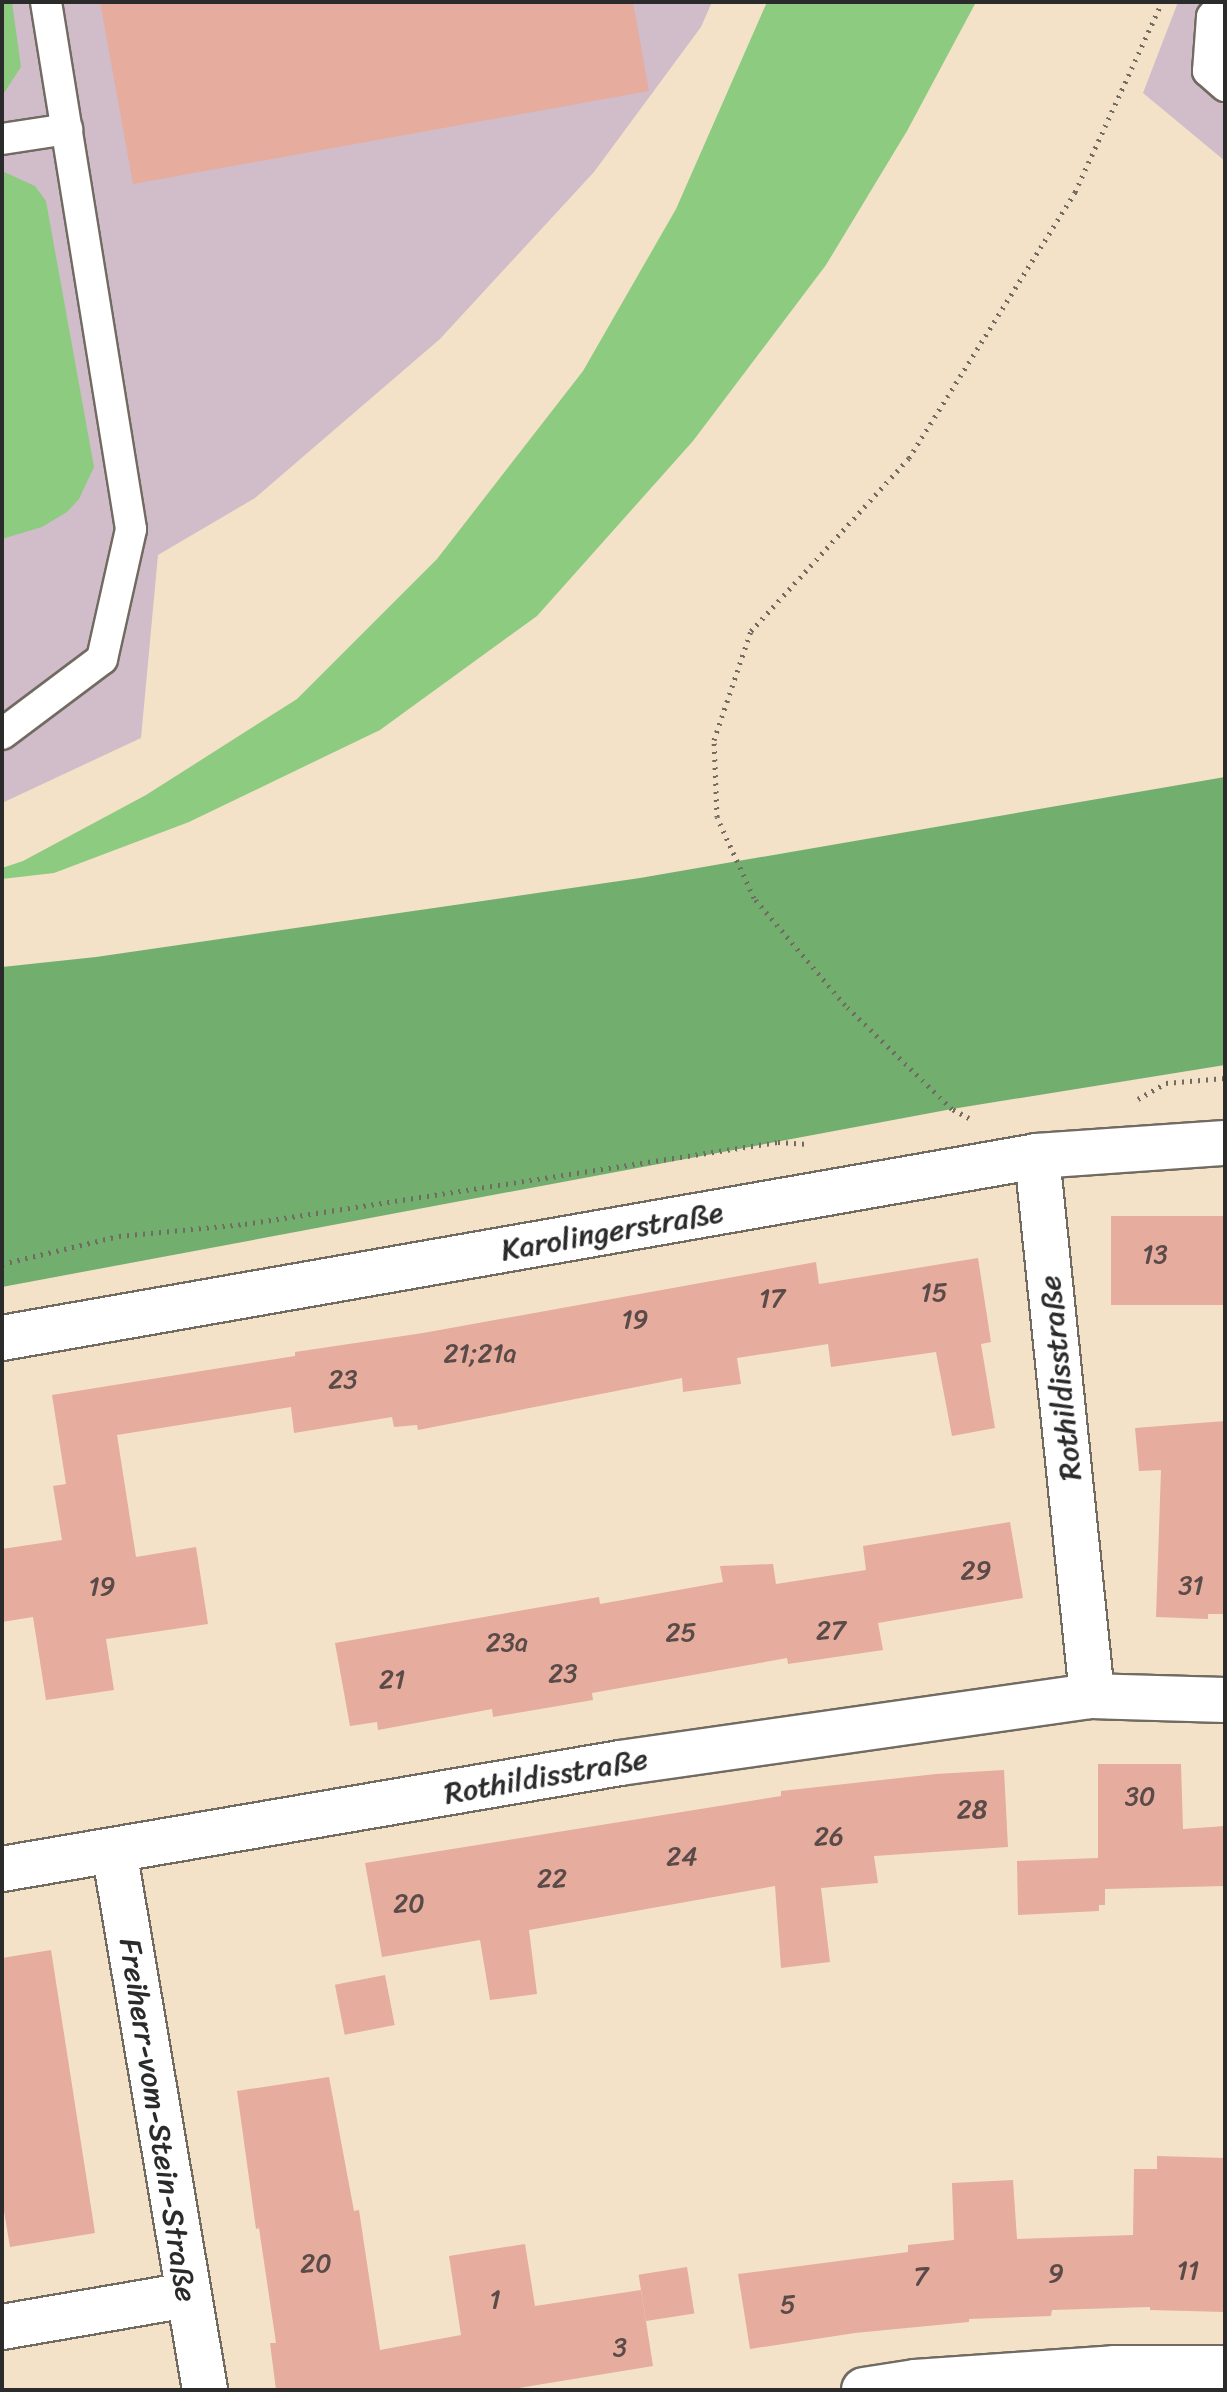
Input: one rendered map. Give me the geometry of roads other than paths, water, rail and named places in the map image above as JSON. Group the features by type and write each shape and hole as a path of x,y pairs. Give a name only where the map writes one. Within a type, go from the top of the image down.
{"street":[{"name":"Karolingerstraße","path":"2,1338 1037,1156 1225,1143"},
{"name":"Rothildisstraße","path":"1037,1156 1092,1696"},
{"name":"Rothildisstraße","path":"2,1869 620,1763 1092,1696 1225,1700"},
{"name":"Freiherr-vom-Stein-Straße","path":"114,1850 205,2390"},
{"path":"2,2327 187,2295"},
{"path":"864,2390 915,2382 1114,2368 1225,2368"}],"lane":[{"path":"2,734 102,659 131,529 46,2"},
{"path":"1224,2 1212,17 1208,71 1225,86"},
{"path":"2,139 67,129"}]}
